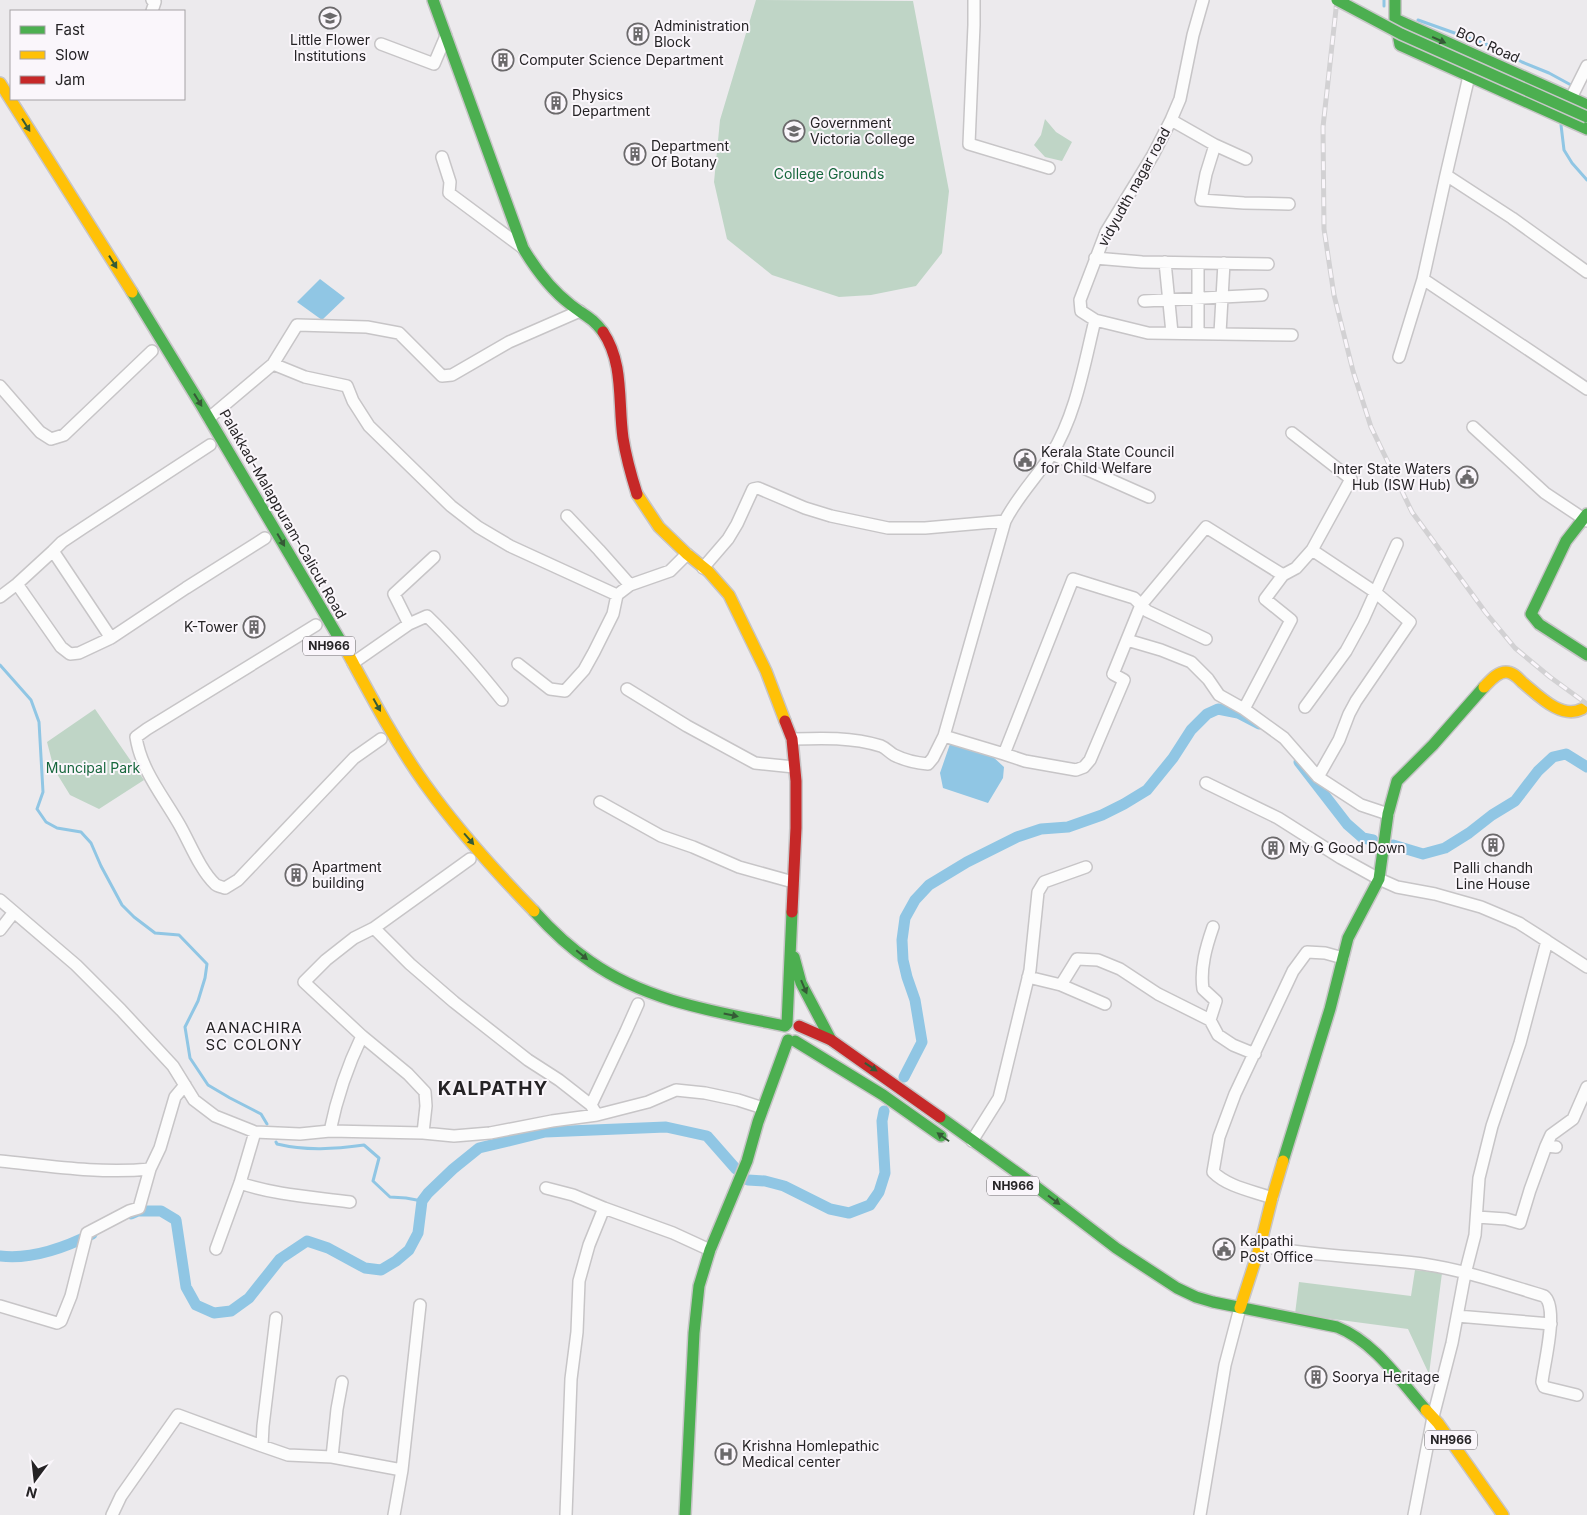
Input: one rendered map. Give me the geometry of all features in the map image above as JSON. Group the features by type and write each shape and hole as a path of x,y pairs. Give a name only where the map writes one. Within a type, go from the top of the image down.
{"main road":[{"path":"433,0 523,248 537,271 554,290 595,321 610,344 619,378 623,436 629,469 638,496 659,527 686,554 708,571 729,595 766,671 792,739 796,828 790,940 788,1033 747,1161 710,1250 700,1286 694,1333 686,1515"},
{"path":"1337,0 1401,34 1587,117"},
{"path":"1395,0 1395,19 1400,45 1587,129"},
{"name":"BOC Road","path":"1395,19 1587,105"},
{"name":"Palakkad-Malappuram-Calicut Road","path":"0,83 10,99"},
{"name":"Palakkad-Malappuram-Calicut Road","path":"11,100 209,418 415,769 460,830 549,928 589,961 611,976 644,992 788,1033 830,1040 889,1080 1030,1182 1116,1248 1178,1288 1196,1297 1238,1312"},
{"path":"1586,518 1566,541 1530,614 1539,624 1587,655"},
{"path":"1238,1312 1260,1246 1272,1198 1330,1009 1348,938 1379,879 1388,814 1397,781 1433,745 1493,677 1505,672 1513,674 1557,708 1570,713 1582,709"},
{"path":"384,743 414,787 473,862"},
{"path":"546,940 567,958"},
{"path":"790,940 801,983 830,1040"},
{"name":"Palakkad-Malappuram-Calicut Road","path":"788,1033 948,1140"},
{"name":"Palakkad-Malappuram-Calicut Road","path":"1062,1221 1182,1297 1211,1309 1337,1327 1347,1332 1386,1360 1391,1370 1434,1417 1502,1515"}],"street":[{"path":"974,0 970,144 1049,168"},
{"name":"vidyudth nagar road","path":"1095,320 1081,311 1080,300 1095,258 1114,218 1153,155 1180,99 1193,35 1203,0"},
{"path":"381,44 434,64 446,36"},
{"path":"1571,98 1587,66"},
{"path":"1400,357 1423,279 1469,76"},
{"path":"1171,120 1246,160"},
{"path":"1215,145 1206,174 1201,200 1289,204"},
{"path":"442,157 450,182 449,193 523,248"},
{"path":"1446,175 1512,218 1587,272"},
{"path":"1095,258 1165,262 1268,264"},
{"path":"1165,262 1172,333"},
{"path":"1198,263 1198,333"},
{"path":"1220,333 1224,263"},
{"path":"1423,279 1587,389"},
{"path":"1144,302 1262,296"},
{"path":"209,418 273,364 297,325 367,327 399,334 442,376 452,375 509,342 580,310"},
{"path":"792,739 827,738 859,741 883,747 894,755 916,763 928,764 933,758 944,736 1005,521 1013,505 1052,454 1076,399 1095,320 1148,334 1292,335"},
{"path":"0,386 40,432 51,439 64,435 152,351"},
{"path":"273,364 305,378 347,386 353,401 369,426 451,506 478,527 510,546 617,595"},
{"path":"1473,427 1545,493 1586,518"},
{"path":"1244,709 1291,620 1265,598 1283,575 1296,568 1312,550 1351,479 1292,433"},
{"path":"0,597 17,584 62,542 210,445"},
{"path":"1052,454 1149,498"},
{"path":"703,568 728,540 754,489 758,488 805,508 831,516 888,528 925,528 1005,521"},
{"path":"567,516 630,585"},
{"path":"944,736 1025,761 1076,770 1084,767 1090,760 1124,680 1113,674 1141,605 1206,527 1283,575"},
{"path":"17,584 61,647 70,654 79,653 111,638 265,538"},
{"path":"1306,707 1346,652 1363,620 1397,544"},
{"path":"1312,550 1375,592 1410,622 1356,701 1339,740 1318,777"},
{"path":"52,551 111,638"},
{"path":"518,664 550,689 565,691 584,670 594,652 613,614 617,595 630,585 670,571 686,554"},
{"path":"410,624 394,594 434,557"},
{"path":"1004,754 1073,579 1134,598 1147,611 1206,639"},
{"path":"353,663 410,624 427,616 452,640 502,700"},
{"path":"316,624 136,737 138,751 152,780 179,823 202,866 216,885 225,888 238,880 354,758 384,743"},
{"path":"1127,640 1161,650 1191,662 1208,679 1219,695 1244,709 1284,738 1318,777 1362,805 1388,814"},
{"path":"627,690 687,726 755,763 794,767"},
{"path":"1206,783 1278,818 1324,848 1379,879 1397,887 1435,894 1481,906 1519,923 1587,967"},
{"path":"600,802 662,836 739,867 793,882"},
{"path":"423,1133 426,1106 425,1092 408,1074 362,1036 304,982 326,960 354,938 374,928 473,862"},
{"path":"972,1141 999,1098 1028,977 1038,892 1044,882 1086,867"},
{"path":"0,900 76,965 121,1010 173,1066 194,1100 215,1116 256,1132 300,1134 330,1131 423,1133 454,1136 490,1133 552,1121 594,1110 648,1102 676,1090 705,1093 763,1108"},
{"path":"0,930 14,912"},
{"path":"1210,1020 1216,1001 1203,990 1201,977 1207,945 1213,927"},
{"path":"374,928 410,964 454,1002 528,1060 559,1080 594,1110"},
{"path":"1414,1515 1475,1235 1479,1178 1494,1118 1520,1042 1547,942"},
{"path":"1272,1198 1227,1182 1213,1172 1219,1137 1235,1094 1292,970 1307,952 1325,953 1343,958"},
{"path":"1061,985 1077,959 1098,960 1120,969 1158,994 1210,1020 1218,1035 1255,1054"},
{"path":"1028,977 1061,985 1105,1004"},
{"path":"594,1110 638,1003"},
{"path":"330,1131 346,1070 362,1036"},
{"path":"0,1306 56,1323 61,1321 71,1296 86,1239 130,1211 139,1208 150,1169 160,1148 175,1098 184,1085"},
{"path":"1476,1217 1506,1219 1520,1223 1530,1190 1551,1147 1550,1135 1573,1119 1587,1087"},
{"path":"216,1248 256,1132"},
{"path":"0,1161 98,1170 129,1171 150,1169"},
{"path":"240,1183 259,1190 350,1202"},
{"path":"546,1188 573,1195 673,1233 710,1250"},
{"path":"566,1515 571,1379 577,1332 579,1281 589,1245 604,1208"},
{"path":"1260,1246 1304,1253 1423,1264 1544,1296 1548,1298 1550,1304 1551,1324 1542,1378 1544,1388 1577,1395"},
{"path":"394,1515 402,1470 420,1305"},
{"path":"1200,1515 1226,1365 1238,1312"},
{"path":"1457,1316 1551,1324"},
{"path":"262,1446 276,1318"},
{"path":"332,1457 342,1382"},
{"path":"112,1515 121,1496 178,1415 288,1455 332,1457 402,1470"}],"green space":[{"name":"College Grounds","path":"756,0 913,1 949,191 942,253 916,286 871,295 839,297 772,275 727,239 714,182 720,120"},
{"path":"1045,119 1056,132 1072,142 1062,161 1045,157 1034,145 1041,135"},
{"name":"Muncipal Park","path":"95,709 144,780 99,809 70,795 54,769 47,742"},
{"path":"1415,1270 1442,1273 1429,1374 1408,1329 1295,1314 1299,1282 1411,1296"}],"water":[{"path":"320,279 345,298 322,320 297,302"},
{"path":"950,744 991,755 1004,767 1003,778 988,803 943,788 940,773"}],"waterway":[{"path":"1384,0 1384,6"},
{"path":"1418,20 1494,47 1522,62 1549,73 1571,85 1571,87"},
{"path":"1561,125 1564,150 1572,163 1587,180"},
{"path":"0,665 31,700 39,722 43,792 37,809 46,822 57,828 81,832 91,843 122,905 134,917 155,933 179,935 207,964 198,1001 185,1027 190,1058 208,1085 261,1114 267,1124"},
{"path":"904,1077 922,1042 915,1000 903,960 902,940 905,918 915,900 929,885 967,862 1017,837 1041,829 1068,827 1102,815 1147,790 1173,758 1191,730 1207,714 1218,709 1238,713 1259,724"},
{"path":"1393,845 1423,854 1445,848 1515,801 1538,771 1553,757 1566,754 1587,767"},
{"path":"1299,762 1347,824 1363,838 1373,840"},
{"path":"748,1180 765,1181 784,1186 830,1209 849,1213 870,1205 879,1192 885,1173 882,1121 884,1111"},
{"path":"131,1214 138,1211 161,1211 176,1220 186,1287 196,1305 214,1313 231,1311 249,1298 280,1259 307,1241 328,1248 365,1268 381,1270 396,1261 409,1250 418,1233 422,1201 453,1169 479,1148 545,1132 666,1127 707,1136 736,1169"},
{"path":"276,1142 277,1144 288,1146 310,1148 364,1145 379,1158 373,1181 390,1197 422,1201"},
{"path":"0,1256 12,1257 48,1252 92,1234"}],"railway":[{"path":"1337,0 1323,127 1324,229 1334,295 1353,371 1371,427 1412,512 1486,613 1515,648 1587,704"}],"traffic: fast":[{"path":"433,0 523,248 550,286 563,299 592,320 603,332"},
{"path":"1337,0 1401,34 1587,117"},
{"path":"1395,0 1395,19 1400,45 1587,129"},
{"path":"1395,19 1587,105"},
{"path":"132,292 346,650"},
{"path":"1587,514 1566,541 1531,614 1539,624 1587,655"},
{"path":"1283,1161 1330,1009 1348,938 1379,879 1388,814 1397,781 1433,745 1484,687"},
{"path":"534,911 583,957 613,976 636,987 684,1004 785,1026"},
{"path":"787,1024 792,912"},
{"path":"794,957 801,983 831,1040"},
{"path":"685,1515 694,1333 699,1286 710,1250 747,1161 758,1122 788,1040"},
{"path":"795,1041 883,1095 941,1136"},
{"path":"940,1117 1030,1182 1116,1248 1177,1288 1196,1297 1213,1302 1337,1327 1351,1334 1386,1363 1426,1410"}],"traffic: slow":[{"path":"0,83 10,99"},
{"path":"11,100 132,292"},
{"path":"637,494 659,527 708,571 729,595 766,671 785,721"},
{"path":"346,650 393,735 425,784 477,850 534,911"},
{"path":"1484,687 1497,675 1509,672 1542,699 1558,709 1574,712 1582,709"},
{"path":"1240,1308 1260,1246 1283,1161"},
{"path":"1426,1410 1438,1423 1503,1515"}],"traffic: jam":[{"path":"603,332 610,344 617,370 623,438 637,494"},
{"path":"785,721 792,739 796,781 792,912"},
{"path":"799,1026 831,1040 940,1117"}],"place":[{"name":"Little Flower Institutions","path":"330,18"},
{"name":"Administration Block","path":"638,34"},
{"name":"Computer Science Department","path":"503,60"},
{"name":"Physics Department","path":"556,103"},
{"name":"Government Victoria College","path":"794,131"},
{"name":"Department Of Botany","path":"635,154"},
{"name":"Kerala State Council for Child Welfare","path":"1025,460"},
{"name":"Inter State Waters Hub (ISW Hub)","path":"1467,477"},
{"name":"K-Tower","path":"254,627"},
{"name":"Palli chandh Line House","path":"1493,845"},
{"name":"My G Good Down","path":"1273,848"},
{"name":"Apartment building","path":"296,875"},
{"name":"Kalpathi Post Office","path":"1224,1249"},
{"name":"Soorya Heritage","path":"1316,1377"},
{"name":"Krishna Homlepathic Medical center","path":"726,1454"}],"district":[{"name":"AANACHIRA SC COLONY","path":"254,1036"},
{"name":"KALPATHY","path":"493,1088"}]}
